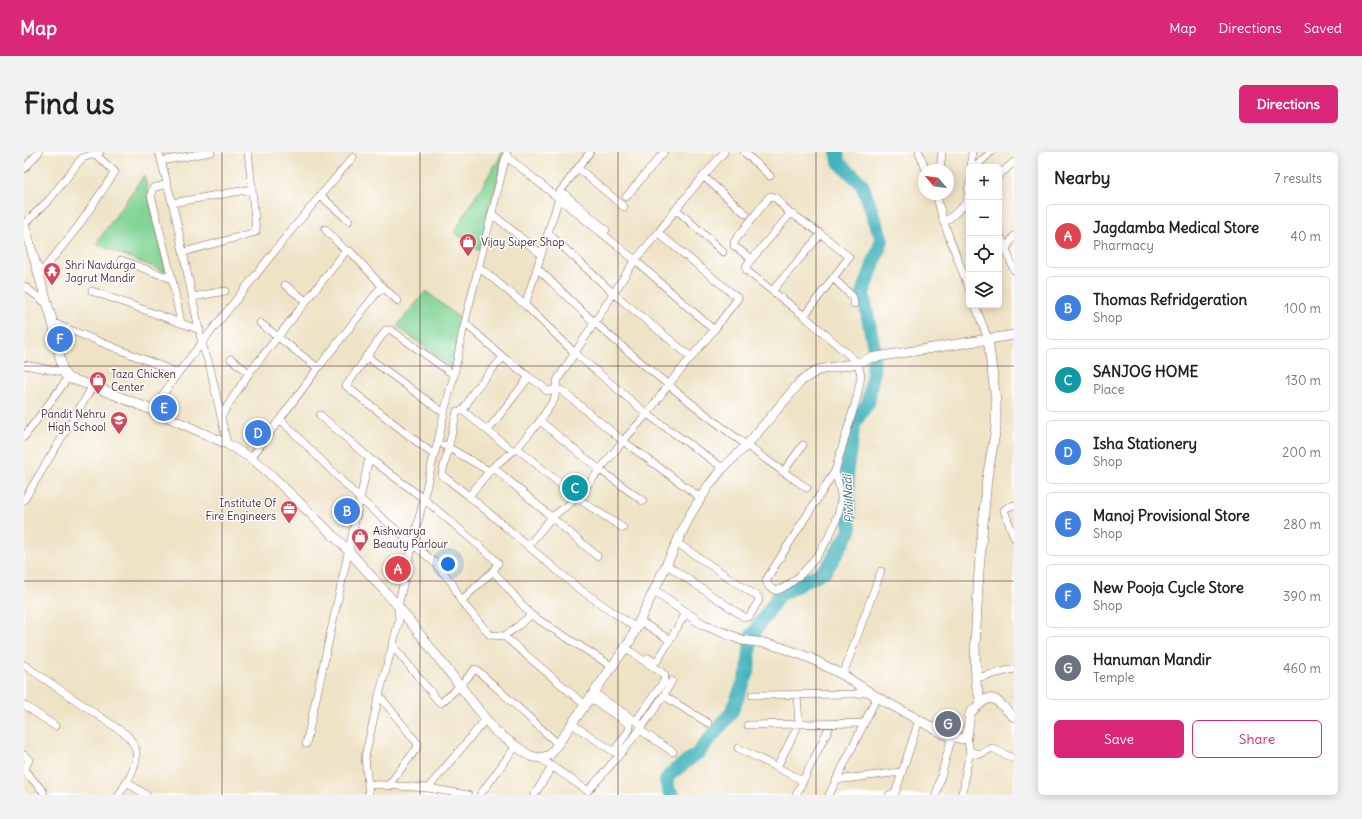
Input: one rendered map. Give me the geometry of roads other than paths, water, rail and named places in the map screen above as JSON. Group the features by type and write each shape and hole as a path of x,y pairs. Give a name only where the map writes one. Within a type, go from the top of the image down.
{"street":[{"path":"24,169 39,152"},
{"path":"159,152 184,252 202,344 210,367 227,444"},
{"path":"161,161 211,152"},
{"path":"184,252 256,232 248,152"},
{"path":"525,305 559,195 590,152"},
{"path":"626,197 664,152"},
{"path":"468,496 491,469 515,450 540,421 555,398 555,390 558,379 635,260 724,152"},
{"path":"744,152 770,176"},
{"path":"919,152 924,164"},
{"path":"941,164 942,152"},
{"path":"971,164 972,152"},
{"path":"978,164 991,152"},
{"path":"24,437 66,375 53,323 24,224 49,200 82,158 98,153 115,172 77,228 39,275"},
{"path":"369,795 365,757 379,696 400,621 398,606 438,442 444,410 454,375 465,323 507,154 606,230"},
{"path":"152,410 178,373 289,232 353,157"},
{"path":"1010,169 1014,162"},
{"path":"578,168 624,207"},
{"path":"703,176 746,214"},
{"path":"167,184 153,188 151,195 172,278 181,323"},
{"path":"172,203 252,188"},
{"path":"559,195 714,330"},
{"path":"320,196 349,221"},
{"path":"752,260 734,246 734,242 771,196 776,198 790,214 794,215 821,234 849,258 804,316"},
{"path":"938,200 944,224 966,281"},
{"path":"944,224 966,204"},
{"path":"676,209 723,252"},
{"path":"492,214 541,254"},
{"path":"790,214 746,266 747,271 804,316 858,363 861,376 857,397 835,471 766,580 769,588 776,591 785,588 804,571 820,552 829,536 838,513 841,495 835,471"},
{"path":"325,228 346,251 350,251 398,301"},
{"path":"548,233 613,293 691,357"},
{"path":"528,546 552,517 577,498 599,469 647,414 669,384 714,330 738,298 658,233"},
{"path":"772,291 821,234"},
{"path":"1001,236 1014,270"},
{"path":"1006,249 1014,236"},
{"path":"221,416 249,373 346,251"},
{"path":"121,260 172,278"},
{"path":"479,267 525,305 575,353 647,414 723,468"},
{"path":"537,268 594,322 669,384 746,446 807,488"},
{"path":"833,278 853,297 854,304"},
{"path":"285,284 306,301"},
{"path":"24,286 47,304"},
{"path":"251,458 318,368 382,286"},
{"path":"92,291 200,330"},
{"path":"193,296 225,291"},
{"path":"976,308 988,339 996,400 996,428 987,478 979,570 975,646 976,678 981,703"},
{"path":"53,323 178,373"},
{"path":"260,323 318,368"},
{"path":"465,323 529,378 541,385 547,391 561,390 623,441 701,498"},
{"path":"434,456 346,386 386,330 391,330 454,375"},
{"path":"540,758 550,755 626,647 655,591 690,516 701,498 723,468 746,446 801,381 818,370 858,363 870,358 1014,335"},
{"path":"366,356 444,410 460,411 515,450 577,498 623,528"},
{"path":"503,357 460,411 448,446 442,475 578,588 638,625 670,640"},
{"path":"231,359 249,373"},
{"path":"24,365 66,375 152,410 227,444 251,458 268,472 348,550 398,606 495,731 530,756 540,758 591,793 617,754 631,726 609,710 590,699 504,636 490,635 461,601 452,583 434,562 360,499 280,419"},
{"path":"488,430 529,378"},
{"path":"24,500 93,386"},
{"path":"320,415 368,458 424,499 498,563 493,571 461,601"},
{"path":"540,421 599,469 643,501"},
{"path":"438,442 491,469 552,517 597,556"},
{"path":"783,472 803,445"},
{"path":"306,744 368,458"},
{"path":"1014,505 1004,510 1014,537"},
{"path":"667,565 747,618 759,600 758,597 677,543"},
{"path":"843,675 880,570"},
{"path":"493,571 531,615 613,667"},
{"path":"655,591 702,624 742,640 764,643 783,648 810,658 843,675 867,692 944,734 962,740 967,737"},
{"path":"626,647 655,662 658,660 686,614"},
{"path":"504,636 531,615"},
{"path":"393,646 439,702 444,701 475,669 478,670 558,744"},
{"path":"626,647 665,675 664,682 636,721"},
{"path":"24,665 127,735 133,743 136,751 135,763 127,782 119,795"},
{"path":"976,678 1014,669"},
{"path":"617,754 642,728 664,696 672,681"},
{"path":"752,695 855,694 867,692"},
{"path":"777,767 799,724 797,695"},
{"path":"379,696 418,744 417,748 388,786"},
{"path":"664,696 708,723"},
{"path":"829,795 877,697"},
{"path":"961,795 964,787 970,752 967,737 970,713 981,703 990,698 996,700 1014,717"},
{"path":"590,699 636,721 642,728 673,752"},
{"path":"24,704 55,726"},
{"path":"428,788 486,719"},
{"path":"895,795 901,772 919,720"},
{"path":"748,725 864,723"},
{"path":"572,724 617,754"},
{"path":"796,795 802,780 831,724"},
{"path":"936,795 952,736"},
{"path":"480,795 516,746"},
{"path":"738,748 802,780"},
{"path":"970,752 981,754 992,748 1014,759"},
{"path":"24,755 29,760 24,770 43,791 44,795"},
{"path":"534,795 552,767"},
{"path":"836,780 901,772"},
{"path":"127,782 146,795"},
{"path":"368,784 428,788 468,795"}],"waterway":[{"name":"Pivli Nadi","path":"672,795 666,781 670,774 698,753 731,713 748,672 751,637 779,595 826,570 850,531 847,468 854,423 868,403 873,373 874,348 863,293 882,240 862,184 839,162 837,152"}],"place":[{"name":"Vijay Super Shop","path":"468,257"},
{"name":"Shri Navdurga Jagrut Mandir","path":"52,286"},
{"name":"New Pooja Cycle Store","path":"60,339"},
{"name":"Taza Chicken Center","path":"98,395"},
{"name":"Manoj Provisional Store","path":"164,408"},
{"name":"Isha Stationery","path":"258,433"},
{"name":"Pandit Nehru High School","path":"119,435"},
{"name":"SANJOG HOME","path":"575,488"},
{"name":"Thomas Refridgeration","path":"347,511"},
{"name":"Institute Of Fire Engineers","path":"289,524"},
{"name":"Aishwarya Beauty Parlour","path":"360,552"},
{"name":"Jagdamba Medical Store","path":"398,569"},
{"name":"Hanuman Mandir","path":"948,724"}]}
